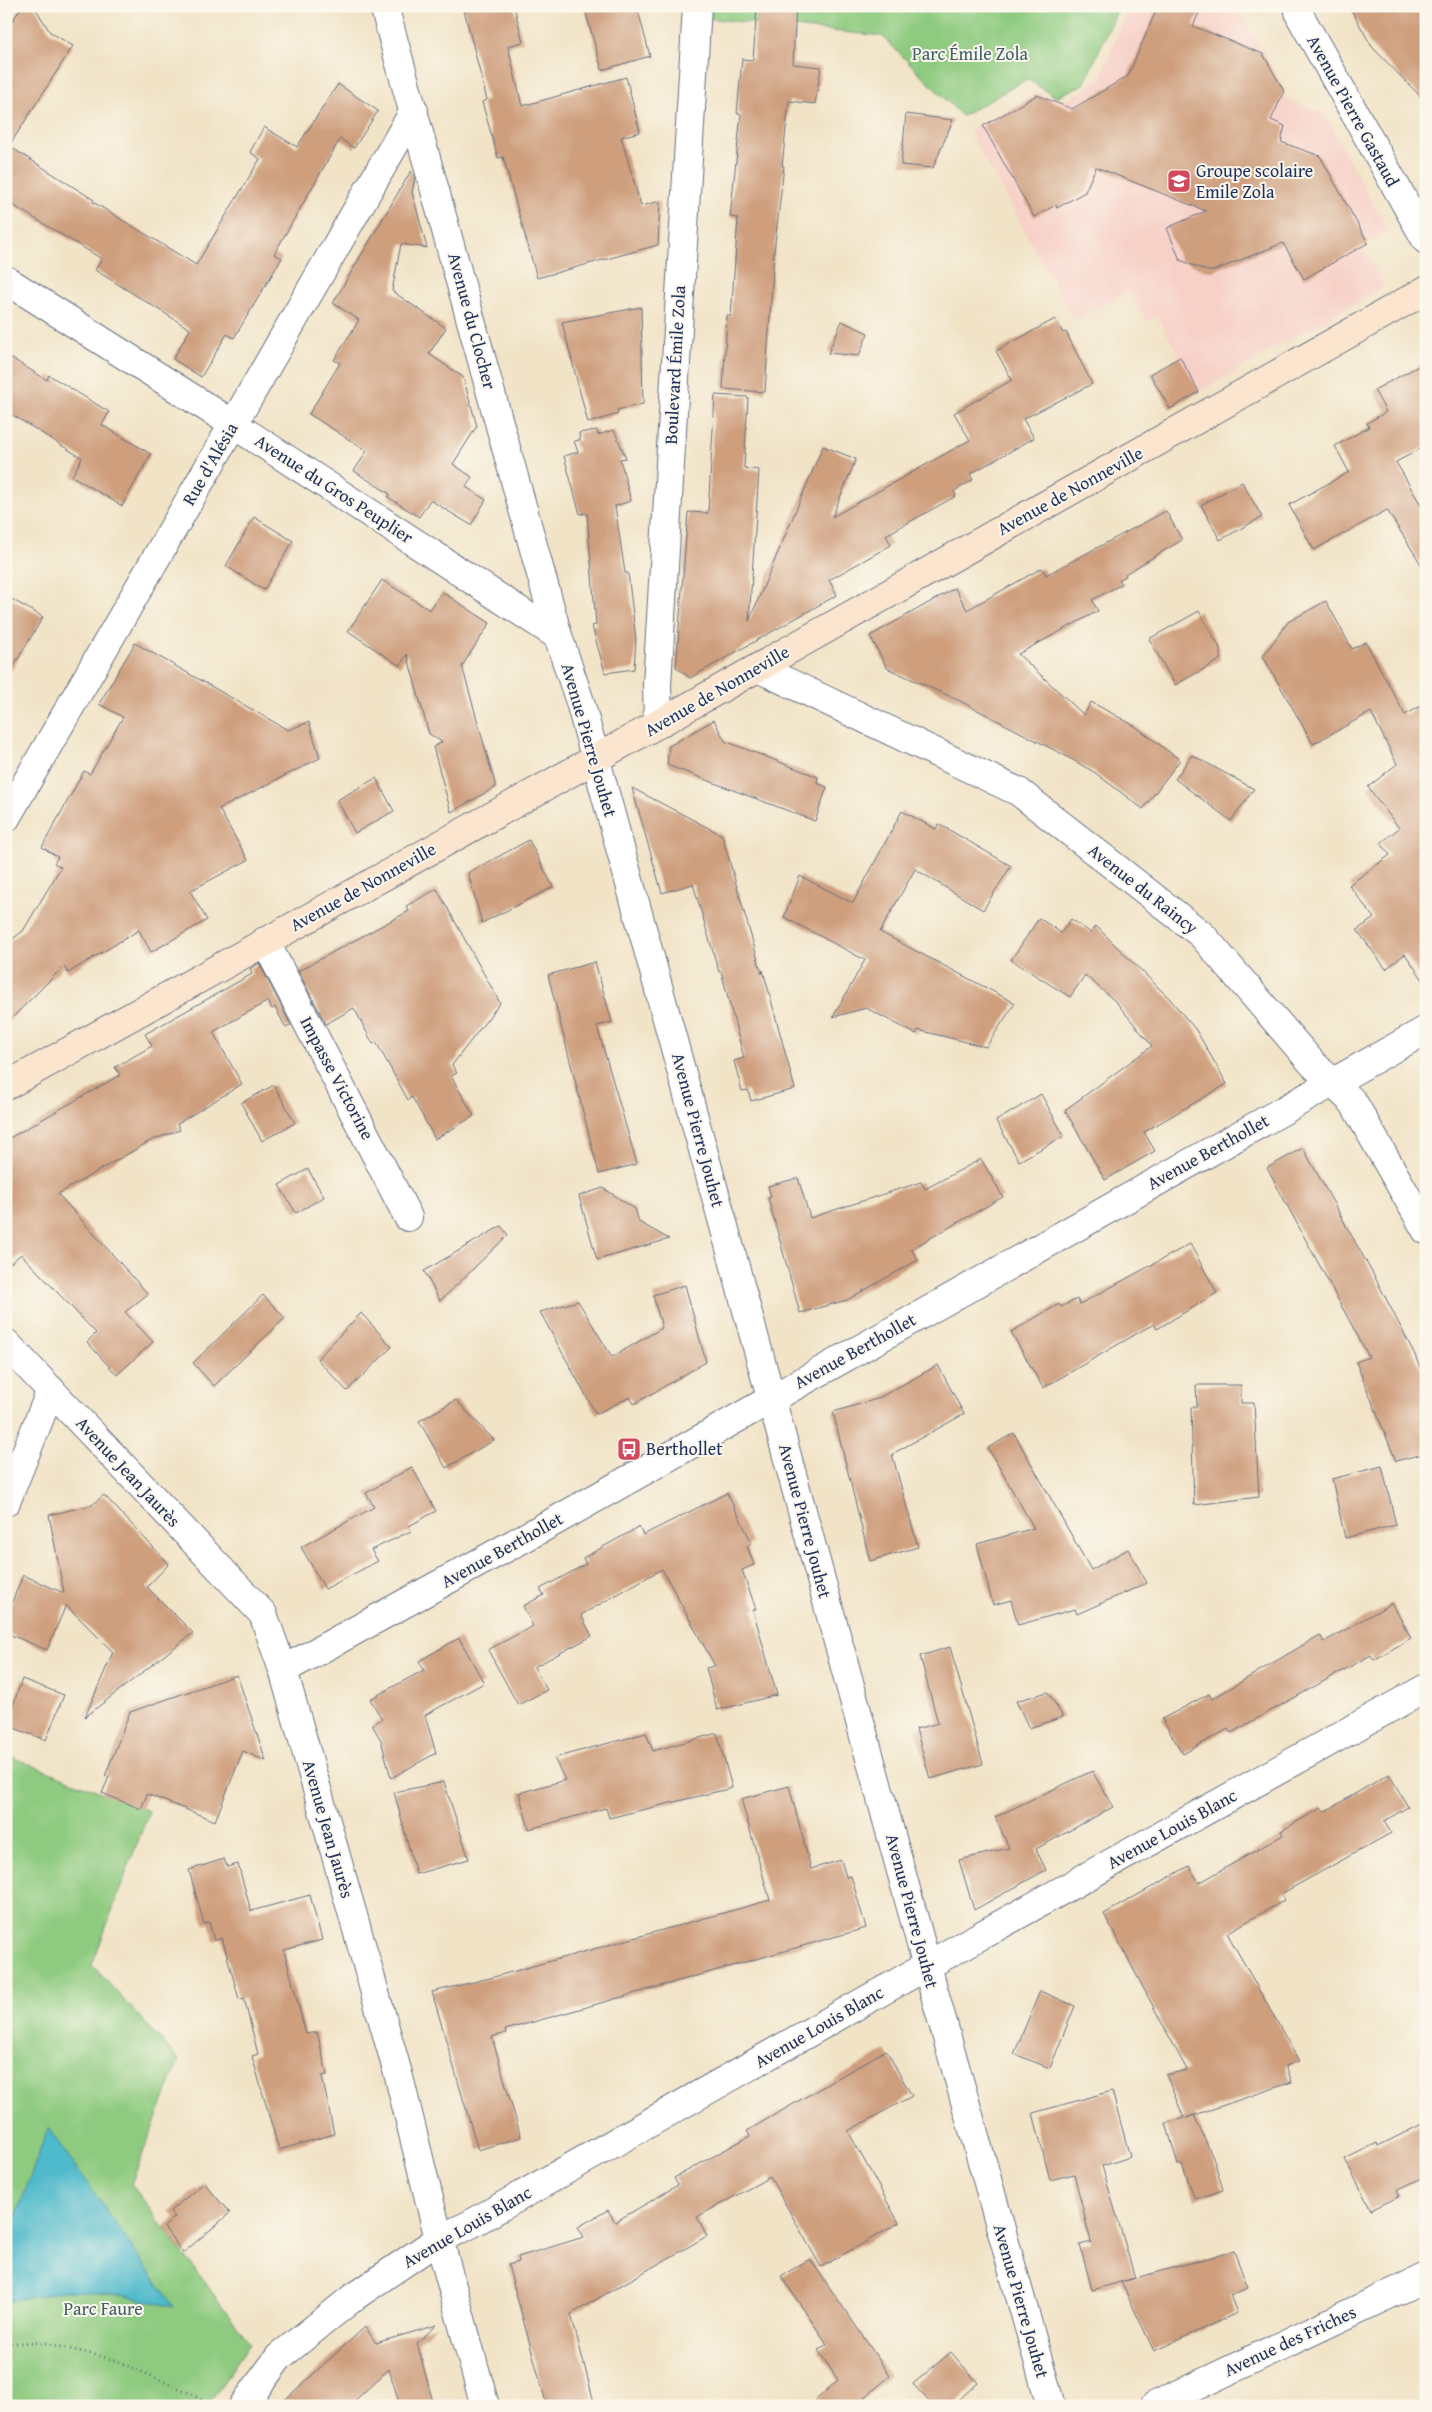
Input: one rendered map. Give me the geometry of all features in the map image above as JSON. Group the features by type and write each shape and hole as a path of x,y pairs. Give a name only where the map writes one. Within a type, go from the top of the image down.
{"street":[{"name":"Avenue du Clocher","path":"384,6 558,636"},
{"name":"Boulevard Émile Zola","path":"658,724 656,686 697,6"},
{"name":"Avenue Pierre Gastaud","path":"1298,6 1300,16 1426,240"},
{"name":"Rue d'Alésia","path":"6,818 414,111"},
{"name":"Avenue du Gros Peuplier","path":"6,280 233,424 558,636"},
{"name":"Avenue de Nonneville","path":"6,1086 596,759 1426,290"},
{"name":"Avenue Pierre Jouhet","path":"558,636 596,759 927,1966 1051,2406"},
{"name":"Avenue du Raincy","path":"758,668 1019,792 1202,935 1313,1064 1353,1102 1426,1230"},
{"name":"Impasse Victorine","path":"265,941 408,1217"},
{"name":"Avenue Berthollet","path":"283,1670 772,1398 1426,1030"},
{"name":"Avenue Jean Jaurès","path":"6,1343 263,1614 283,1670 399,2077 485,2406"},
{"path":"6,1502 51,1390"},
{"name":"Avenue Louis Blanc","path":"243,2406 279,2357 355,2296 442,2237 478,2220 927,1966 1426,1688"},
{"name":"Avenue des Friches","path":"1169,2403 1426,2277"}],"path":[{"path":"6,2342 46,2343 114,2360 192,2394 210,2406"}],"shaded area":[{"name":"Groupe scolaire Emile Zola","path":"1129,6 1235,6 1265,53 1284,91 1282,97 1324,114 1388,231 1362,246 1384,286 1199,392 1157,315 1146,321 1129,291 1075,321 969,131 1037,93 1063,102 1100,79"}],"green space":[{"name":"Parc Émile Zola","path":"706,6 1119,6 1084,84 1056,97 1027,79 962,116 882,36 704,18"},
{"name":"Parc Faure","path":"6,1755 149,1811 92,1965 179,2060 131,2184 250,2343 207,2406 6,2406"}],"water":[{"path":"48,2128 174,2307 116,2294 64,2291 6,2302 6,2244"}],"building":[{"path":"22,6 34,6 50,32 73,46 9,146 94,200 93,202 196,265 260,159 250,152 264,127 297,147 338,84 378,111 354,148 340,139 274,254 282,258 234,338 227,334 201,377 173,359 190,329 95,270 102,259 6,201 6,31"},
{"path":"463,6 514,6 523,42 508,46 522,106 626,77 640,132 621,137 641,206 660,201 658,245 537,278 503,157 498,158 482,102 487,100"},
{"path":"584,6 637,6 650,56 602,70"},
{"path":"757,6 796,6 793,64 821,67 815,104 789,101 774,252 765,392 723,389 727,316 731,316 738,218 730,217 741,114 737,113 742,59 753,60"},
{"path":"1158,6 1202,6 1193,26 1263,54 1284,91 1271,120 1285,126 1281,142 1320,156 1368,243 1304,279 1283,243 1213,271 1207,271 1180,260 1167,228 1206,211 1096,167 1085,192 1057,208 1056,205 1034,217 983,126 1037,95 1072,109 1128,76"},
{"path":"1349,6 1426,6 1426,102 1372,47"},
{"path":"906,114 953,120 933,168 901,165"},
{"path":"411,171 415,177 412,192 427,248 401,244 392,291 446,328 429,354 463,377 477,426 453,464 472,477 466,487 486,500 471,525 430,500 419,517 388,497 390,494 354,471 367,451 309,414 340,363 334,360 359,320 333,303"},
{"path":"641,307 643,404 617,410 618,414 588,423 562,322"},
{"path":"1055,319 1063,333 1066,332 1092,384 1023,419 1034,438 970,474 973,480 954,491 956,496 886,535 891,545 829,580 837,595 690,678 676,667 688,512 708,513 715,395 748,397 744,468 759,470 749,621 823,446 856,459 832,517 970,440 954,413 1012,380 996,351"},
{"path":"842,321 868,333 859,356 828,353"},
{"path":"6,355 47,380 49,375 109,412 102,425 151,454 122,506 72,476 82,458 6,411"},
{"path":"1180,357 1199,392 1170,409 1150,374"},
{"path":"1426,362 1426,446 1396,462 1426,514 1426,572 1387,510 1314,550 1289,505 1349,472 1335,446 1369,427 1367,423 1386,412 1374,390"},
{"path":"597,430 598,435 614,430 626,458 620,459 631,501 615,506 625,573 628,573 636,640 634,669 605,673 592,626 596,625 587,513 580,514 564,456 578,452 574,441 580,440 579,433"},
{"path":"1242,482 1262,517 1220,540 1201,505"},
{"path":"1166,511 1182,540 1125,574 1126,576 1119,580 1122,584 1092,600 1098,611 1018,654 1084,715 1091,702 1135,726 1180,760 1143,809 1094,772 1062,754 960,701 887,668 870,636 955,588 967,610 1042,568 1046,575"},
{"path":"254,517 293,541 264,590 226,566"},
{"path":"382,580 430,610 442,592 490,623 462,666 496,787 451,812 433,747 442,742 429,734 407,654 400,666 348,631"},
{"path":"6,596 43,617 6,679"},
{"path":"1326,601 1352,649 1366,642 1405,715 1426,703 1426,984 1405,954 1386,969 1357,930 1374,918 1349,885 1390,855 1381,843 1399,828 1368,787 1397,764 1371,712 1313,744 1263,656 1288,622"},
{"path":"1199,611 1220,648 1220,660 1175,685 1149,639"},
{"path":"135,643 288,730 309,722 320,758 219,809 248,860 190,891 207,920 151,952 139,930 68,973 64,966 6,1024 6,944 23,931 61,867 54,863 58,857 42,847 84,771 90,774 123,717 99,704"},
{"path":"714,720 725,741 818,777 817,783 827,787 815,821 667,765 669,746"},
{"path":"1192,755 1254,789 1231,821 1175,779"},
{"path":"376,778 394,811 355,833 337,800"},
{"path":"632,788 722,835 762,974 763,970 795,1089 751,1101 748,1090 742,1091 734,1061 744,1058 721,971 719,972 693,884 662,893"},
{"path":"902,811 936,829 939,824 1011,866 983,910 915,869 880,932 1015,1003 986,1047 918,1030 916,1034 866,1008 833,1017 865,960 784,917 800,876 853,903"},
{"path":"529,840 553,887 482,923 468,873"},
{"path":"437,889 500,1003 452,1065 457,1073 451,1076 474,1116 435,1139 412,1097 408,1100 376,1042 373,1044 354,1008 326,1024 298,971 409,911 406,906"},
{"path":"1039,918 1061,933 1071,919 1091,933 1096,926 1169,998 1196,1030 1227,1084 1144,1132 1155,1151 1105,1180 1065,1110 1152,1046 1116,1002 1085,975 1070,997 1011,960"},
{"path":"595,962 612,1022 597,1026 637,1164 599,1174 548,975"},
{"path":"259,963 291,1025 286,1028 275,1007 272,1009 268,1001 213,1032 242,1084 177,1124 180,1130 152,1140 58,1194 148,1294 125,1312 153,1342 117,1375 87,1342 96,1333 21,1254 6,1267 6,1140 120,1075 115,1067 152,1046 145,1034 252,974 250,969"},
{"path":"274,1085 295,1123 262,1141 241,1103"},
{"path":"1041,1094 1064,1136 1019,1161 996,1121"},
{"path":"1303,1148 1378,1283 1414,1353 1426,1382 1426,1453 1396,1461 1356,1362 1369,1357 1267,1168"},
{"path":"981,1159 1003,1197 911,1249 918,1260 847,1300 800,1313 768,1198 771,1197 768,1186 798,1178 810,1218 921,1182 925,1189"},
{"path":"308,1169 324,1197 296,1213 279,1185"},
{"path":"603,1188 635,1209 639,1222 669,1239 597,1260 579,1196"},
{"path":"501,1226 508,1235 440,1301 424,1271"},
{"path":"1190,1244 1217,1293 1157,1329 1154,1324 1143,1330 1043,1388 1011,1332 1059,1304 1061,1307 1077,1299 1080,1304"},
{"path":"685,1285 706,1362 634,1404 630,1397 596,1414 540,1312 578,1301 612,1357 662,1328 653,1295"},
{"path":"263,1295 285,1318 214,1386 193,1363"},
{"path":"361,1313 392,1347 347,1391 317,1359"},
{"path":"938,1365 964,1414 892,1454 918,1547 870,1561 833,1412 877,1399"},
{"path":"1196,1385 1241,1385 1241,1403 1254,1403 1259,1497 1194,1505 1191,1407 1197,1407"},
{"path":"456,1400 494,1440 446,1468 419,1421"},
{"path":"1014,1433 1091,1570 1128,1549 1147,1583 1077,1614 1075,1609 1018,1625 1011,1600 993,1605 977,1544 1034,1528 988,1448"},
{"path":"1382,1466 1396,1525 1345,1538 1332,1479"},
{"path":"412,1467 436,1511 409,1526 411,1531 371,1550 378,1561 325,1589 301,1547 374,1507 366,1493"},
{"path":"727,1493 752,1543 747,1546 754,1565 742,1570 756,1609 753,1610 777,1695 717,1710 706,1668 715,1666 662,1569 581,1615 592,1636 534,1667 547,1690 518,1705 488,1650 533,1626 523,1606 544,1595 540,1589 586,1564 583,1558 639,1527 643,1535"},
{"path":"104,1495 169,1564 147,1587 193,1633 85,1717 113,1652 66,1605 47,1650 6,1633 6,1617 23,1575 64,1593 49,1515 92,1505"},
{"path":"1392,1603 1411,1638 1374,1660 1371,1655 1231,1733 1228,1729 1183,1754 1162,1719 1209,1694 1212,1699 1320,1635 1324,1642"},
{"path":"459,1638 484,1683 425,1715 436,1753 391,1778 381,1740 372,1725 382,1719 370,1699 424,1670 419,1661"},
{"path":"950,1647 983,1764 930,1779 916,1729 938,1723 920,1656"},
{"path":"237,1675 266,1761 243,1751 215,1821 147,1794 141,1809 102,1793 109,1777 105,1776 130,1712"},
{"path":"22,1679 64,1695 46,1740 6,1725"},
{"path":"1048,1692 1063,1717 1029,1728 1016,1701"},
{"path":"646,1733 653,1751 717,1733 732,1788 609,1818 606,1808 529,1829 519,1793 565,1780 554,1758"},
{"path":"1092,1771 1113,1807 1036,1849 1046,1870 974,1910 959,1860 1009,1848 995,1817"},
{"path":"1389,1774 1408,1807 1384,1821 1391,1833 1281,1894 1285,1900 1227,1933 1299,2061 1286,2066 1292,2082 1194,2115 1214,2160 1223,2190 1195,2199 1182,2164 1178,2165 1166,2123 1184,2118 1166,2075 1187,2070 1104,1914 1189,1866 1199,1883 1283,1835 1281,1831 1321,1808 1324,1812"},
{"path":"444,1782 469,1859 416,1874 394,1792"},
{"path":"789,1786 811,1869 841,1860 846,1877 851,1876 866,1928 505,2030 506,2033 492,2037 521,2137 478,2150 432,1992 490,1978 770,1900 741,1799"},
{"path":"224,1859 227,1867 238,1864 251,1911 310,1895 322,1940 284,1950 306,2034 317,2032 327,2075 322,2076 334,2134 279,2150 252,2056 258,2054 244,1998 239,1999 222,1938 214,1941 209,1922 204,1924 189,1870"},
{"path":"1040,1991 1075,2006 1050,2068 1014,2054"},
{"path":"886,2050 912,2096 848,2131 899,2223 821,2267 770,2177 697,2217 707,2236 571,2314 595,2406 547,2406 508,2265 519,2262 518,2257 584,2237 578,2227 608,2210 615,2222 678,2185 674,2178 750,2136 747,2131"},
{"path":"1112,2091 1130,2157 1102,2166 1135,2278 1092,2290 1080,2245 1091,2242 1074,2174 1050,2180 1033,2113"},
{"path":"1426,2122 1426,2176 1397,2190 1400,2196 1371,2210 1345,2159 1377,2143 1378,2146"},
{"path":"204,2183 230,2213 183,2253 164,2227 175,2217 170,2211"},
{"path":"1234,2251 1248,2288 1230,2295 1237,2313 1154,2351 1121,2282"},
{"path":"810,2259 890,2376 855,2406 809,2406 838,2380 818,2350 827,2344 781,2276"},
{"path":"437,2325 417,2343 434,2406 400,2406 389,2369 349,2406 278,2406 365,2327 376,2343"},
{"path":"951,2352 978,2383 951,2406 933,2406 913,2384"}],"place":[{"name":"Groupe scolaire Emile Zola","path":"1179,181"},
{"name":"Berthollet","path":"629,1449"}]}
